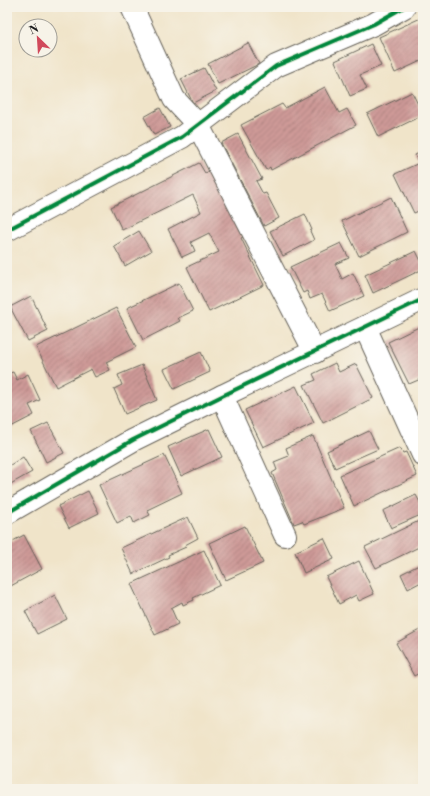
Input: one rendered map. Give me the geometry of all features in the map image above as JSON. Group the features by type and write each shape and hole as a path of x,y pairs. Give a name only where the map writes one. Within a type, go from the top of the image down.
{"street":[{"path":"132,7 174,99 198,125 315,352"},
{"path":"7,230 182,137 276,66 374,24 404,7"},
{"path":"7,513 133,440 423,299"},
{"path":"365,327 423,455"},
{"path":"222,396 285,535"}],"building":[{"path":"423,17 423,60 395,73 379,37"},
{"path":"248,43 259,64 218,84 208,64"},
{"path":"371,44 381,66 360,75 367,89 350,96 335,61"},
{"path":"204,68 216,91 193,103 181,79"},
{"path":"325,87 339,113 347,109 356,125 271,170 270,167 266,170 241,125 282,104 285,108"},
{"path":"412,92 423,115 378,137 367,114"},
{"path":"160,108 170,127 154,135 144,117"},
{"path":"238,134 262,179 256,181 263,194 266,193 279,218 264,226 221,143"},
{"path":"423,151 423,209 414,213 395,174 419,163 415,155"},
{"path":"199,163 205,173 210,171 243,237 241,238 264,285 209,312 187,267 219,252 209,233 191,242 195,251 182,257 168,229 201,212 193,195 122,230 111,207"},
{"path":"391,197 407,232 359,256 342,221"},
{"path":"305,214 312,230 310,231 314,240 283,256 270,231"},
{"path":"139,231 151,251 125,266 114,246"},
{"path":"341,243 349,258 335,264 342,279 353,273 364,296 330,311 322,294 310,299 307,291 303,293 290,267"},
{"path":"416,251 423,265 423,269 373,293 365,275"},
{"path":"179,283 193,311 178,318 180,321 143,340 127,308"},
{"path":"31,296 48,331 28,341 10,307"},
{"path":"116,308 136,347 106,362 110,370 95,377 91,369 56,387 36,347"},
{"path":"423,325 423,378 409,384 388,342"},
{"path":"201,352 210,372 174,389 164,369"},
{"path":"335,363 339,372 356,364 373,398 323,423 304,385 316,380 313,374"},
{"path":"142,365 157,400 125,414 114,389 122,385 118,375"},
{"path":"13,372 17,380 28,374 40,400 29,405 34,415 7,429 7,374"},
{"path":"296,386 314,423 263,447 245,410"},
{"path":"48,423 64,453 46,462 31,431"},
{"path":"209,429 222,457 181,476 168,447"},
{"path":"369,431 378,449 335,468 327,451"},
{"path":"313,436 344,508 304,524 302,521 294,524 272,473 277,470 274,462 289,456 286,448"},
{"path":"400,448 403,453 406,452 417,476 354,506 340,475"},
{"path":"164,455 182,493 147,510 150,515 134,523 131,516 117,523 99,485"},
{"path":"23,457 32,472 7,486 7,467"},
{"path":"88,491 99,513 69,528 58,506"},
{"path":"416,495 423,508 423,514 391,528 383,511"},
{"path":"188,517 198,538 185,545 186,547 168,555 169,557 133,574 121,548"},
{"path":"423,519 423,545 376,568 365,547"},
{"path":"245,526 263,563 226,580 209,543"},
{"path":"24,535 42,569 7,588 7,542 10,540 11,542"},
{"path":"324,538 334,559 304,573 295,552"},
{"path":"204,550 220,585 193,598 194,600 183,605 182,602 171,608 178,624 155,635 131,584"},
{"path":"359,561 374,594 359,601 356,595 339,604 326,577"},
{"path":"423,563 423,581 408,589 401,574"},
{"path":"55,595 67,619 37,634 25,611"},
{"path":"423,628 423,671 414,676 396,643"}],"cycle path":[{"path":"7,230 182,137 276,66 374,24 404,7"},
{"path":"7,513 133,440 423,299"}]}
